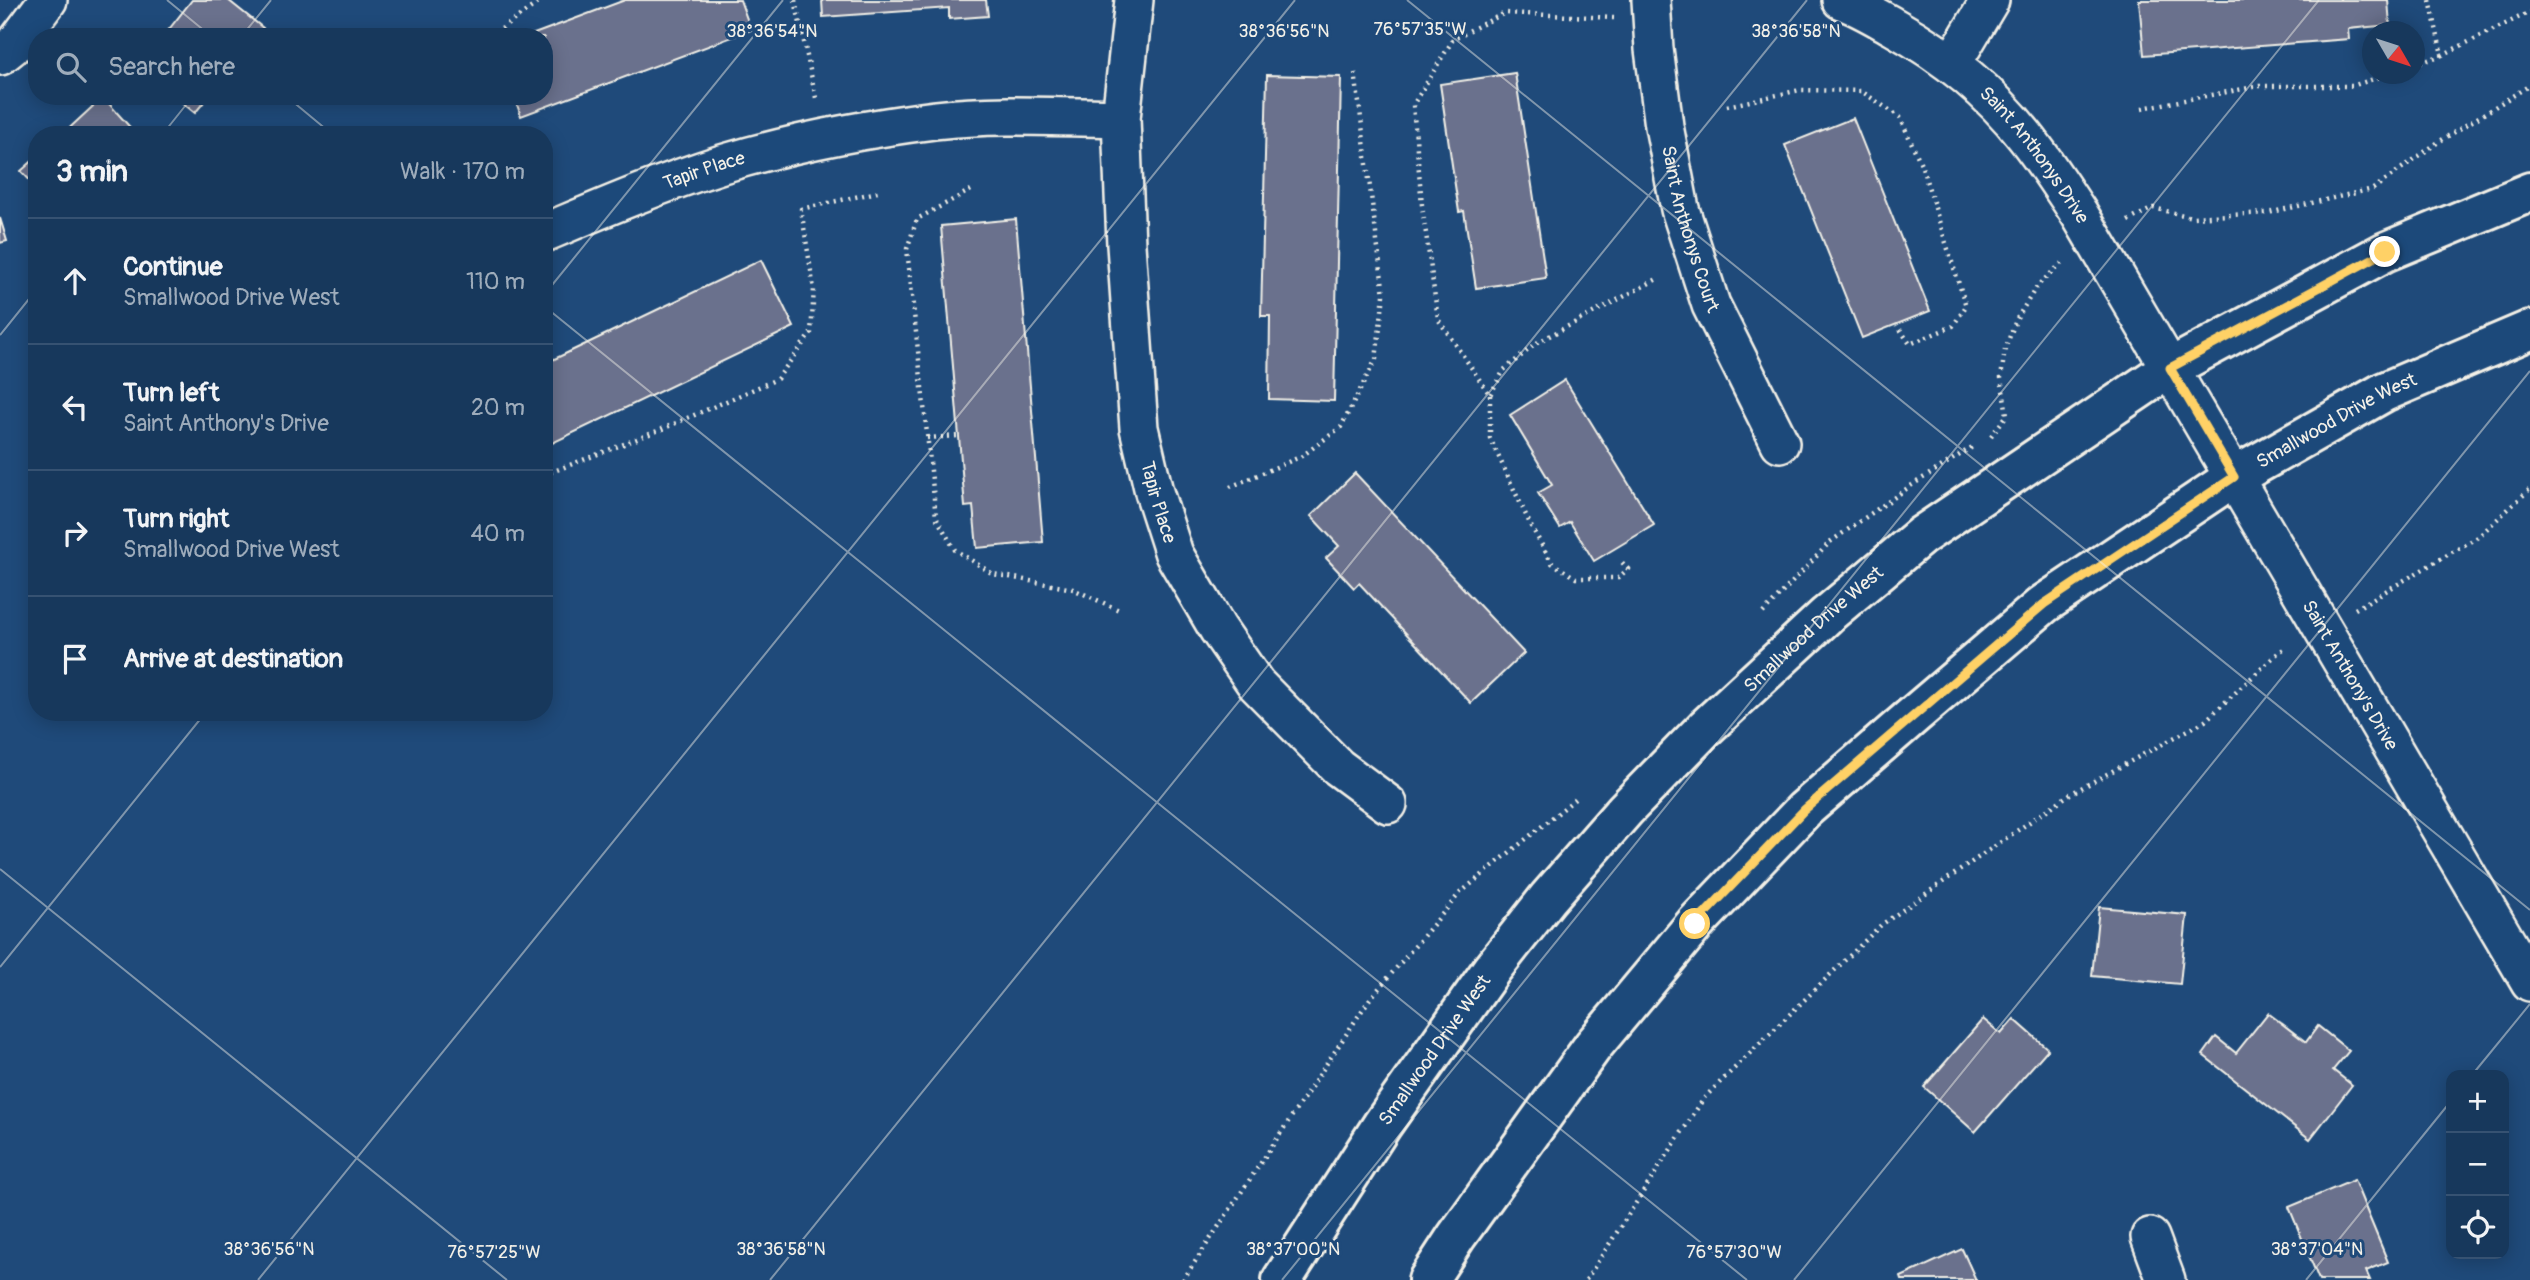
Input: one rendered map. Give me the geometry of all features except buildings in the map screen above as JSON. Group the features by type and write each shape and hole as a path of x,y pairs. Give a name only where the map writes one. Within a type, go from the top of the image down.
{"street":[{"path":"0,56 15,44 48,0"},
{"name":"Tapir Place","path":"1134,0 1121,118 1126,245 1139,428 1154,492 1174,554 1218,629 1256,684 1338,767 1388,804"},
{"name":"Saint Anthonys Drive","path":"1841,0 1910,36 1952,64 1991,97 2031,145 2080,215 2170,368"},
{"path":"1952,64 1990,0"},
{"name":"Saint Anthonys Court","path":"1637,9 1654,49 1664,126 1680,209 1711,305 1780,443"},
{"name":"Tapir Place","path":"553,229 647,190 722,164 862,131 937,120 1016,116 1121,118"},
{"name":"Smallwood Drive West","path":"1282,1280 1382,1125 1492,969 1565,878 1625,810 1705,728 1827,615 1921,536 2170,368 2385,252 2530,191"},
{"name":"Smallwood Drive West","path":"1428,1280 1593,1046 1695,924 1804,810 2044,604 2234,477 2384,392 2530,330"},
{"name":"Saint Anthony's Drive","path":"2170,368 2530,982"},
{"path":"2150,1237 2166,1280"}],"path":[{"path":"503,28 542,0"},
{"path":"795,0 824,139"},
{"path":"2430,0 2442,55"},
{"path":"1490,395 1438,319 1422,205 1413,105 1454,38 1505,13 1637,9"},
{"path":"2425,61 2530,12"},
{"path":"1230,487 1302,456 1341,427 1376,359 1384,295 1355,72"},
{"path":"2142,108 2259,86 2353,86 2362,83"},
{"path":"2118,226 2153,208 2192,216 2269,213 2373,189 2437,143 2530,85"},
{"path":"1727,106 1800,90 1861,91 1900,117 1921,164 1966,306 1953,326 1910,344 1897,325"},
{"path":"971,190 918,219 907,249 936,517 955,550 993,574 1073,589 1119,610"},
{"path":"553,472 660,430 777,379 811,333 814,289 801,209 882,191"},
{"path":"1619,559 1628,569 1618,578 1576,578 1552,563 1531,526 1490,438 1490,395 1504,370 1538,342 1696,258"},
{"path":"1756,621 1829,542 1912,485 1992,435 2007,415 2001,378 2005,349 2015,320 2037,286 2067,258"},
{"path":"927,438 959,436"},
{"path":"2366,603 2478,537 2530,489"},
{"path":"1586,1280 1704,1098 1881,925 2070,794 2206,721 2279,652"},
{"path":"1183,1280 1369,1000 1460,893 1581,794"}],"route":[{"path":"1695,924 1804,810 2044,604 2234,477 2170,368 2385,252"}]}
